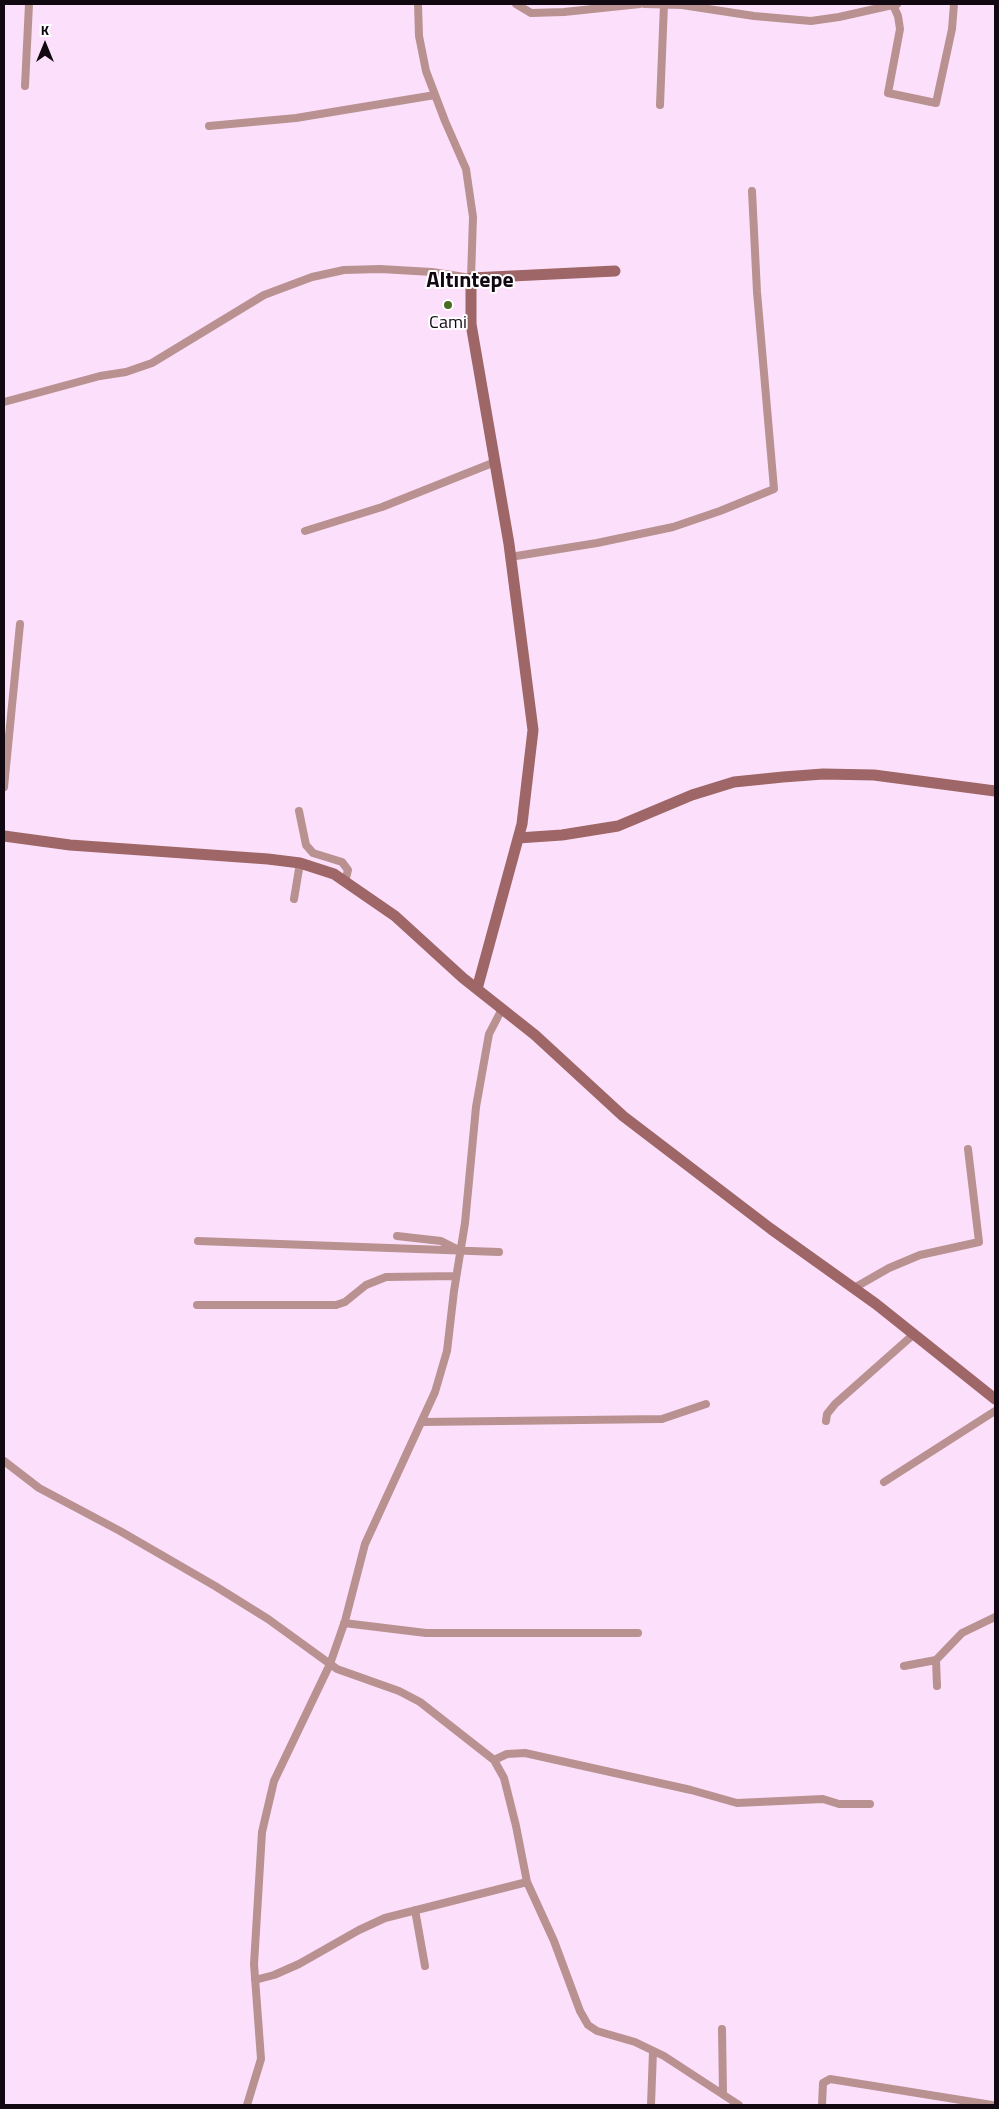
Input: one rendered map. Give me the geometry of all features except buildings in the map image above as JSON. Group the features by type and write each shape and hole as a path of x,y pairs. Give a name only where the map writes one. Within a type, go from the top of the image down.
{"street":[{"path":"24,86 29,4"},
{"path":"418,4 419,36 426,71 466,169 473,217 471,324 510,557 532,730 522,824 477,988"},
{"path":"516,4 531,13 564,12 640,4"},
{"path":"644,4 664,4 811,21 840,17 895,4 900,29 888,93 936,103 952,29 954,4"},
{"path":"660,105 664,4"},
{"path":"209,126 296,118 435,95"},
{"path":"510,557 597,543 673,526 720,512 774,489 757,292 752,191"},
{"path":"4,402 100,376 126,372 152,363 264,295 312,277 344,270 380,269 432,272 471,278 615,271"},
{"path":"305,531 382,507 495,462"},
{"path":"4,787 20,624"},
{"path":"518,838 562,835 618,826 692,795 734,782 782,777 823,774 874,775 995,790"},
{"path":"300,810 306,845 313,853 342,862 348,870 345,882"},
{"path":"4,836 70,845 300,863 334,874 395,916 477,988 535,1035 623,1116 771,1230 854,1288 995,1399"},
{"path":"294,899 300,863"},
{"path":"248,2105 261,2059 254,1964 262,1832 274,1781 330,1664 344,1624 365,1544 435,1392 447,1350 465,1223 476,1107 482,1068 489,1034 502,1009"},
{"path":"854,1288 889,1268 920,1255 979,1242 968,1149"},
{"path":"396,1236 441,1241 460,1250"},
{"path":"198,1241 500,1252"},
{"path":"197,1305 336,1305 345,1302 366,1285 386,1277 456,1276"},
{"path":"826,1421 827,1414 835,1404 914,1334"},
{"path":"422,1422 662,1419 706,1404"},
{"path":"884,1482 995,1411"},
{"path":"4,1461 39,1488 120,1531 268,1619 336,1669 399,1691 420,1702 494,1760 504,1778 516,1826 526,1882 554,1941 580,2011 588,2025 597,2032 635,2042 654,2051 739,2105"},
{"path":"904,1666 936,1660 962,1633 995,1617"},
{"path":"344,1624 426,1633 638,1634"},
{"path":"936,1660 937,1686"},
{"path":"494,1760 507,1754 525,1752 691,1790 738,1803 823,1799 839,1804 870,1804"},
{"path":"254,1980 274,1975 299,1964 359,1930 386,1918 526,1882"},
{"path":"415,1910 425,1966"},
{"path":"722,2029 722,2094"},
{"path":"651,2105 654,2051"},
{"path":"822,2105 823,2083 830,2079 992,2105"}],"place":[{"name":"Cami","path":"448,305"}],"district":[{"name":"Altıntepe","path":"470,282"}]}
